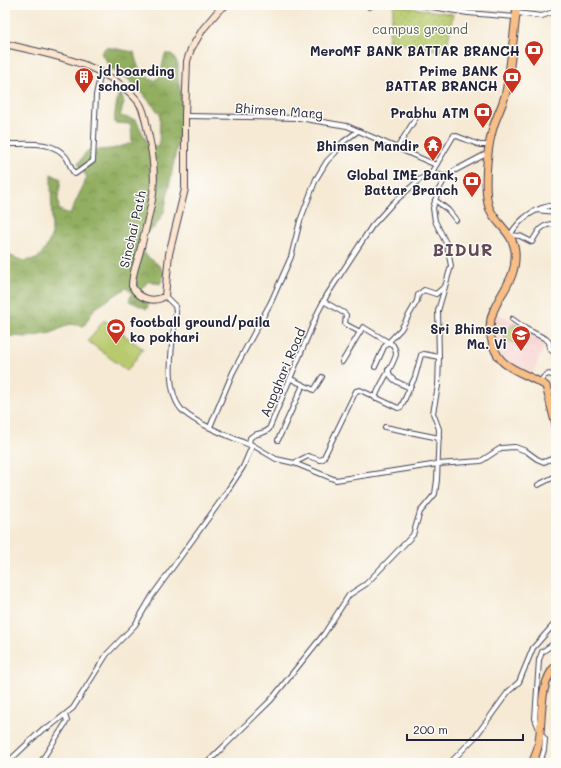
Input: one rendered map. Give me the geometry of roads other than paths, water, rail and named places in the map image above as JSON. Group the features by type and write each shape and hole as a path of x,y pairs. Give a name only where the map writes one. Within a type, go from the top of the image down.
{"main road":[{"path":"517,5 506,92 492,131 489,153 488,205 498,221 510,235 515,249 515,268 505,292 493,312 490,324 492,343 502,362 546,386 556,426"},
{"path":"532,763 539,747 541,734 540,722 546,685 551,671 556,665"}],"street":[{"path":"226,5 218,11 203,29 191,49 186,68 185,189 169,254 165,296 175,306 176,312 172,347 171,391 175,400 184,412 210,427 252,446 276,459 294,463 336,480 438,464 481,462 501,448 515,447 526,451 544,462 556,457"},
{"path":"420,5 468,13 542,16 556,11"},
{"name":"Sinchai Path","path":"5,44 56,56 102,72 137,100 142,110 151,148 153,194 140,252 131,279 132,286 145,298 153,300 160,299 165,296"},
{"path":"5,144 46,144 66,157 75,174 83,169 93,161 96,95 102,72"},
{"path":"397,148 421,112"},
{"name":"Bhimsen Marg","path":"185,116 299,118 347,126 436,165"},
{"path":"210,427 233,372 271,302 291,257 300,221 316,179 327,161 335,154 343,142 358,131"},
{"name":"Aapghari Road","path":"252,446 249,444 250,438 253,435 265,433 269,429 323,301 372,226 392,204 419,180 431,173 454,135 480,145 490,145"},
{"path":"207,763 270,700 324,634 348,595 366,584 413,535 420,512 435,494 439,429 433,413 438,386 440,357 438,311 451,266 447,245 433,214 435,200 446,177 454,171 489,153"},
{"path":"436,165 432,172 434,175 446,177"},
{"path":"435,200 448,210 456,220"},
{"path":"510,235 523,217 536,210 556,205"},
{"path":"536,210 556,212"},
{"path":"510,235 520,236 532,242 538,230 544,226 556,224"},
{"path":"375,367 388,342 401,329 421,292 424,290 436,294 444,287"},
{"path":"323,301 344,313 346,315 345,324 360,332"},
{"path":"512,319 526,329 546,339 549,342 550,349 556,355"},
{"path":"342,362 363,327 393,345 396,354 375,398"},
{"path":"294,463 308,456 320,460 323,459 356,392 360,390 398,408 401,407 410,388 422,354 440,357"},
{"path":"388,370 389,376 394,381 410,388"},
{"path":"540,382 544,376 548,374 553,375 556,378"},
{"path":"291,379 314,390 322,377"},
{"path":"278,440 303,385"},
{"path":"385,428 438,438"},
{"path":"7,763 43,729 73,708 107,654 135,625 177,561 222,499 243,466 252,446"},
{"path":"538,485 556,476"},
{"path":"450,763 476,736 508,692 519,682 533,648 556,622"},
{"path":"540,763 544,750 545,739 541,734 535,719 539,660 542,652 556,642"},
{"path":"40,763 67,721 65,715"}],"place":[{"name":"MeroMF BANK BATTAR BRANCH","path":"534,67"},
{"name":"jd boarding school","path":"84,94"},
{"name":"Prime BANK BATTAR BRANCH","path":"512,94"},
{"name":"Prabhu ATM","path":"483,129"},
{"name":"Bhimsen Mandir","path":"433,162"},
{"name":"Global IME Bank, Battar Branch","path":"472,198"},
{"name":"football ground/paila ko pokhari","path":"116,345"},
{"name":"Sri Bhimsen Ma. Vi","path":"521,352"}],"district":[{"name":"BIDUR","path":"463,249"}],"park label":[{"name":"campus ground","path":"420,28"}]}
